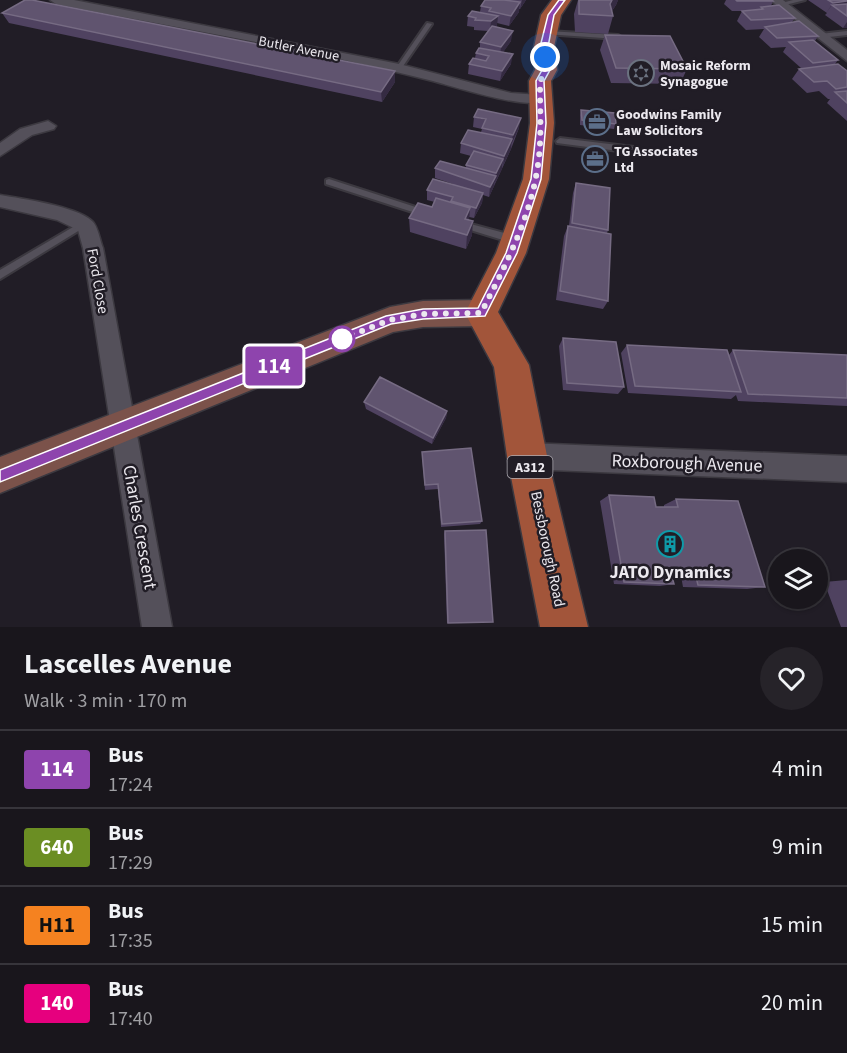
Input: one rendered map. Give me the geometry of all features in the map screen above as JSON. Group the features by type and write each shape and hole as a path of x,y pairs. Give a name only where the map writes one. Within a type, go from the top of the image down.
{"main road":[{"path":"481,313 516,240 530,201 538,168 542,123 540,81 546,70 544,47 559,2"},
{"path":"538,168 560,141 557,82 546,70"},
{"name":"Bessborough Road","path":"481,313 511,364 527,456 564,627"}],"street":[{"name":"Butler Avenue","path":"56,0 399,68 511,97 540,99"},
{"path":"778,2 847,57"},
{"path":"0,151 26,132 48,126"},
{"path":"0,201 61,214 85,223"},
{"name":"Ford Close","path":"85,223 93,248 122,427"},
{"path":"0,475 390,320 423,314 481,313"},
{"name":"Charles Crescent","path":"122,427 157,627"},
{"name":"Roxborough Avenue","path":"527,456 847,469"}],"lane":[{"path":"778,2 802,0"},
{"path":"399,68 429,24"},
{"path":"547,33 628,38"},
{"path":"820,36 847,33"},
{"path":"560,141 634,150"},
{"path":"330,182 434,216"},
{"path":"0,275 85,223"},
{"path":"467,226 516,240"}],"building":[{"path":"25,0 395,71 381,92 2,13"},
{"path":"485,0 520,2 511,16 489,11 491,8 481,6"},
{"path":"579,0 612,0 610,4 613,16 579,14"},
{"path":"772,0 773,1 737,1"},
{"path":"828,0 847,0 847,1 833,3"},
{"path":"847,4 847,16 832,5"},
{"path":"779,5 795,18 751,20 742,11 763,9 761,7"},
{"path":"472,11 498,16 491,21 475,20 476,18 468,16"},
{"path":"799,21 818,36 777,38 765,27"},
{"path":"492,26 513,31 501,47 480,42"},
{"path":"605,35 670,36 687,69 616,68"},
{"path":"813,40 838,60 813,63 789,42"},
{"path":"479,48 513,54 502,71 469,64 473,58 486,61 489,56 476,53"},
{"path":"838,64 847,71 847,87 836,89 827,81 814,82 799,69"},
{"path":"847,91 847,103 835,92"},
{"path":"478,109 521,118 513,135 482,128 486,119 474,117"},
{"path":"581,110 615,113 616,124 582,120"},
{"path":"468,130 512,139 504,156 461,143"},
{"path":"474,151 503,159 496,173 466,165"},
{"path":"440,161 496,176 490,187 435,168"},
{"path":"433,179 483,193 476,208 451,201 453,197 427,190"},
{"path":"576,183 610,188 608,230 572,223"},
{"path":"436,198 470,208 465,219 473,221 467,235 409,218 418,203 432,207"},
{"path":"568,226 611,234 608,301 560,291"},
{"path":"563,338 616,342 624,387 567,383"},
{"path":"627,345 727,350 741,392 635,386"},
{"path":"733,350 847,355 847,398 748,394"},
{"path":"380,377 447,411 433,438 364,402"},
{"path":"471,448 482,521 442,524 438,484 425,485 422,452"},
{"name":"JATO Dynamics","path":"609,495 654,497 656,507 678,507 676,499 738,501 765,587 698,585 695,573 671,573 674,584 624,582"},
{"path":"486,530 493,622 448,623 445,531"}],"bus line":[{"name":"114","path":"0,475 390,320 423,314 481,313 511,253 536,179 542,123 540,81 546,70 544,47 549,20 562,0"}],"place":[{"name":"Mosaic Reform Synagogue","path":"641,73"},
{"name":"Goodwins Family Law Solicitors","path":"597,122"},
{"name":"TG Associates Ltd","path":"595,159"},
{"name":"JATO Dynamics","path":"670,544"}],"route":[{"path":"342,339 390,320 423,314 481,313 511,253 536,179 542,123 540,81 546,70 545,57"}]}
